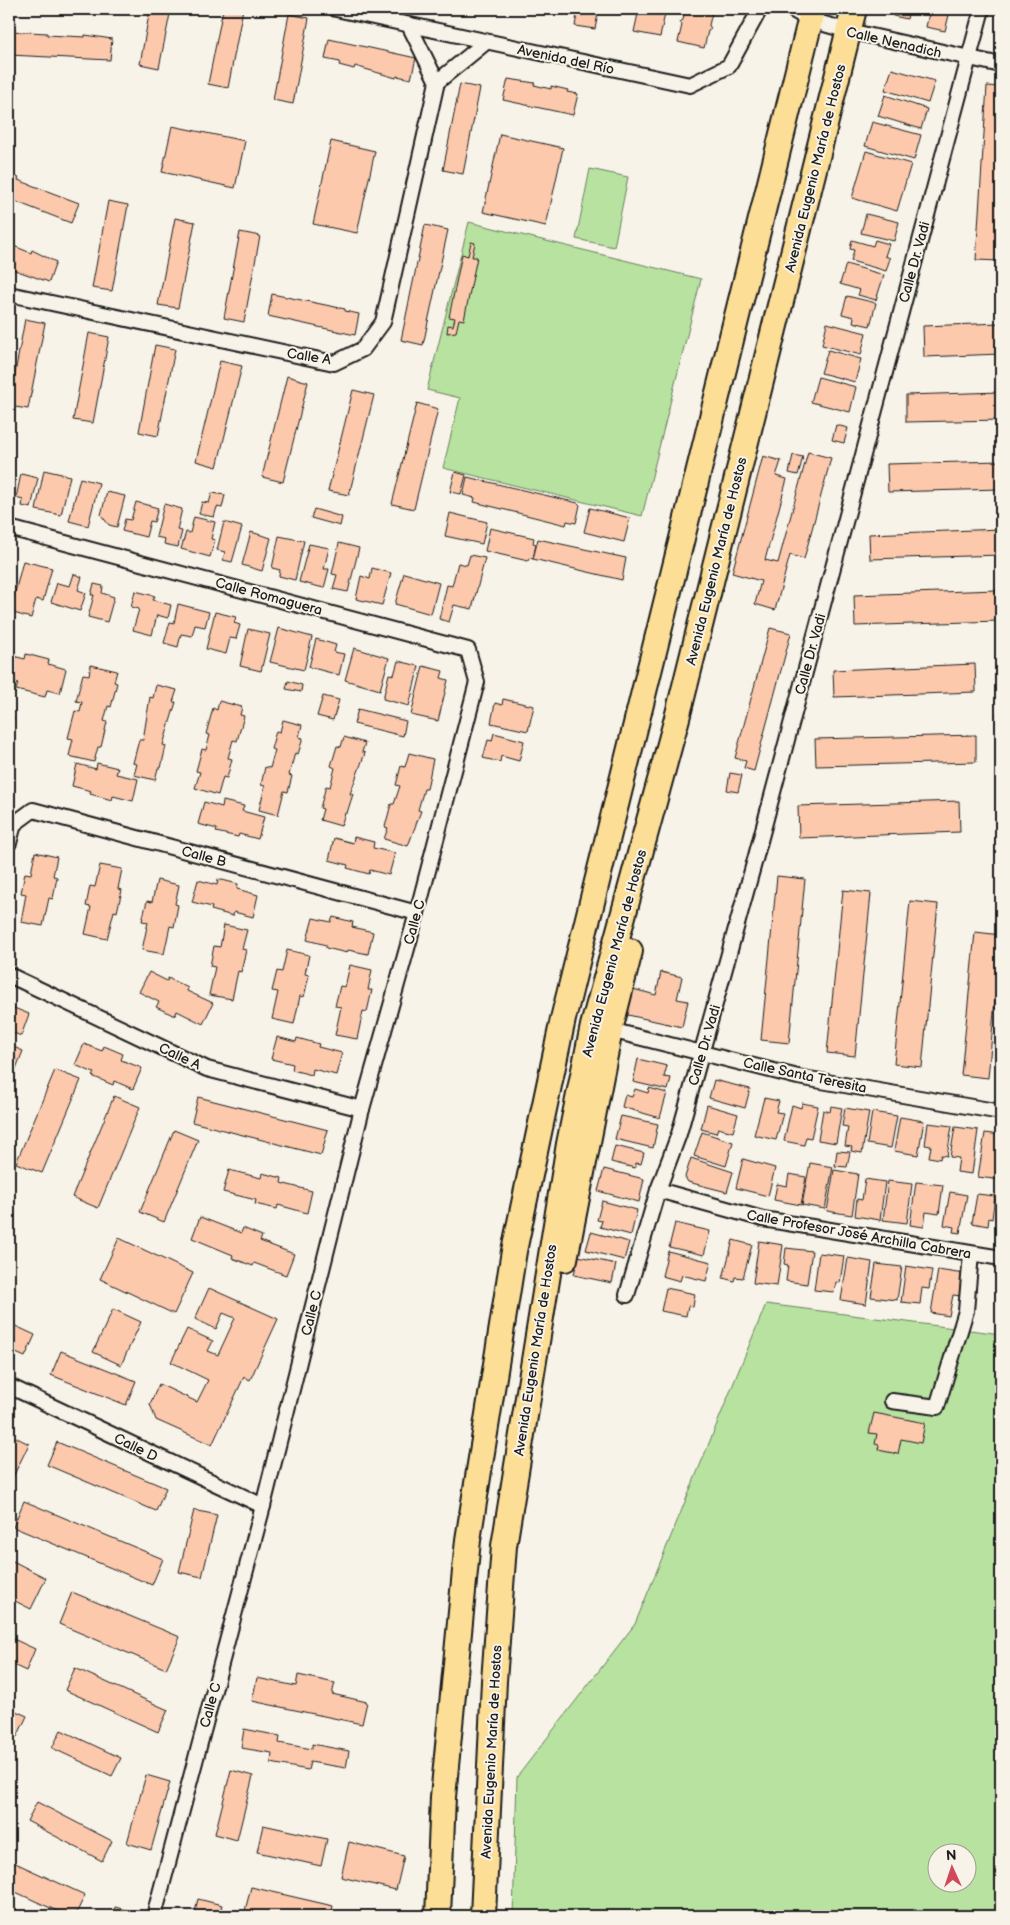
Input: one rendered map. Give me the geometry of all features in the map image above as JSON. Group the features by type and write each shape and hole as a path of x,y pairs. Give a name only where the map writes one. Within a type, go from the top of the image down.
{"highway":[{"name":"Avenida Eugenio María de Hostos","path":"483,1916 494,1681 504,1546 569,1144 593,1026 677,718 854,9"},
{"path":"438,1916 443,1797 468,1540 514,1251 563,1019 805,13"},
{"path":"534,1353 562,1275 610,1030 630,951 641,848"}],"street":[{"name":"Avenida del Río","path":"336,9 690,85 729,66 760,9"},
{"name":"Calle Dr. Vadi","path":"626,1295 658,1190 679,1134 759,847 982,9"},
{"name":"Calle Nenadich","path":"805,13 849,31 1001,65"},
{"path":"409,25 437,82 486,42"},
{"name":"Calle A","path":"9,294 334,363 364,349 383,322 437,82"},
{"name":"Calle Romaguera","path":"9,528 468,650 477,682 470,711"},
{"name":"Calle C","path":"154,1916 263,1506 362,1109 417,913 470,711"},
{"name":"Calle B","path":"9,843 14,824 33,810 417,913"},
{"name":"Calle A","path":"9,975 207,1069 362,1109"},
{"name":"Calle Santa Teresita","path":"610,1030 798,1077 1001,1112"},
{"name":"Calle Profesor José Archilla Cabrera","path":"658,1190 763,1219 1001,1258"},
{"path":"892,1401 937,1407 966,1311 971,1254"},
{"name":"Calle D","path":"9,1386 263,1506"}],"green space":[{"path":"590,169 628,177 614,247 576,239"},
{"path":"469,222 701,279 642,516 443,468 460,398 427,390"},
{"path":"766,1304 1001,1334 1001,1916 513,1916 517,1777 635,1624"}],"building":[{"path":"150,9 171,9 159,68 140,64"},
{"path":"223,9 243,9 228,88 208,84"},
{"path":"578,9 599,9 595,29 575,26"},
{"path":"639,9 666,9 660,37 634,32"},
{"path":"685,9 713,9 709,25 711,29 708,31 704,48 678,42 682,25 680,22 683,20"},
{"path":"895,9 909,9 907,19 893,16"},
{"path":"930,9 950,11 945,31 926,27"},
{"path":"289,14 309,18 293,104 273,100"},
{"path":"9,31 85,37 85,35 112,39 110,60 9,55"},
{"path":"329,39 416,58 411,79 397,76 396,78 355,66 354,69 339,65 340,62 325,59"},
{"path":"892,69 935,81 928,103 885,90"},
{"path":"508,79 535,83 534,85 551,89 551,86 578,94 573,115 503,100"},
{"path":"460,84 480,88 463,174 443,170"},
{"path":"987,86 1001,87 1001,261 976,260"},
{"path":"885,95 927,109 921,129 878,116"},
{"path":"872,122 921,135 914,160 865,146"},
{"path":"172,126 245,141 235,188 162,172"},
{"path":"500,134 563,148 546,226 483,212"},
{"path":"331,141 375,151 357,233 313,224"},
{"path":"866,151 911,164 897,211 852,198"},
{"path":"9,174 19,178 18,180 79,203 71,223 9,199"},
{"path":"108,201 128,205 112,291 92,288"},
{"path":"866,214 899,222 894,241 861,233"},
{"path":"175,218 195,222 178,308 158,305"},
{"path":"425,225 448,230 423,345 401,340"},
{"path":"240,232 260,236 244,322 224,318"},
{"path":"852,240 873,246 875,240 889,244 885,256 890,258 886,271 851,261 854,250 850,249"},
{"path":"471,242 475,243 472,257 477,257 464,320 459,319 456,332 447,333 448,325 453,326 455,318 449,317 462,254 468,256"},
{"path":"9,244 31,253 32,250 56,262 49,282 9,268"},
{"path":"846,264 884,275 876,300 858,295 860,290 840,284"},
{"path":"272,294 345,309 345,311 359,314 355,335 268,316"},
{"path":"847,296 876,303 870,326 853,322 854,317 842,314"},
{"path":"25,319 45,323 28,409 9,406"},
{"path":"827,323 866,333 861,355 822,345"},
{"path":"1001,323 1001,354 924,357 923,326"},
{"path":"89,333 109,337 93,423 73,420"},
{"path":"155,345 175,349 158,436 139,432"},
{"path":"828,350 861,359 855,382 821,373"},
{"path":"220,361 242,366 217,467 196,461"},
{"path":"287,376 308,382 283,482 262,477"},
{"path":"818,377 856,387 850,412 811,402"},
{"path":"353,390 374,395 349,495 328,491"},
{"path":"1001,392 1001,420 906,422 906,395"},
{"path":"417,403 438,409 414,509 392,504"},
{"path":"836,425 848,428 844,443 832,440"},
{"path":"808,452 831,458 804,559 790,555 775,610 755,604 761,581 732,573 763,456 781,461 776,476 787,479 765,560 778,563"},
{"path":"793,455 803,457 798,475 789,473"},
{"path":"1001,461 1001,489 888,492 887,464"},
{"path":"44,470 70,476 61,515 36,510"},
{"path":"455,472 466,475 461,494 450,492"},
{"path":"21,474 38,478 31,508 22,506 23,500 16,498"},
{"path":"467,477 578,503 580,505 576,523 567,521 566,525 474,502 475,498 463,495"},
{"path":"80,478 99,483 88,526 69,521"},
{"path":"107,492 125,496 117,527 109,525 101,515"},
{"path":"212,493 225,495 222,508 217,507 214,517 199,514 202,502 209,503"},
{"path":"136,502 158,508 154,522 150,521 146,537 122,531 125,519 131,520"},
{"path":"164,504 182,509 177,530 182,531 178,547 164,544 165,539 156,537"},
{"path":"590,508 630,518 624,542 584,532"},
{"path":"314,509 342,517 340,526 311,518"},
{"path":"450,513 487,522 482,544 445,536"},
{"path":"194,517 215,522 211,539 215,540 210,557 181,549 186,532 190,533"},
{"path":"224,522 242,527 232,562 223,560 225,552 217,550"},
{"path":"490,528 534,538 533,543 536,544 533,559 529,558 528,561 485,551"},
{"path":"1001,529 1001,555 870,559 869,534"},
{"path":"251,532 271,538 262,571 242,565"},
{"path":"279,536 304,541 295,580 279,576 280,570 272,568"},
{"path":"538,539 626,558 622,580 533,559"},
{"path":"339,543 359,548 348,592 333,589 337,575 332,574"},
{"path":"309,544 329,548 324,569 329,569 324,588 299,582"},
{"path":"470,555 485,558 472,609 454,605 449,622 439,619 447,585 452,586 458,563 467,565"},
{"path":"23,561 52,568 43,601 36,599 31,618 10,612"},
{"path":"372,568 391,573 382,605 356,599 361,576 370,579"},
{"path":"404,573 439,583 431,614 395,604"},
{"path":"74,574 82,577 78,590 86,593 80,611 51,602 57,583 70,586"},
{"path":"94,584 103,586 102,593 114,597 107,622 88,617 94,595 91,595"},
{"path":"996,590 997,621 855,626 854,595"},
{"path":"135,591 155,596 153,600 171,605 168,618 157,615 152,635 133,630 139,609 131,607"},
{"path":"178,604 209,612 205,627 195,625 192,636 181,634 178,647 164,643 170,622 174,623"},
{"path":"215,612 236,617 234,623 240,625 236,639 230,638 226,654 206,649"},
{"path":"279,628 312,637 304,670 270,662"},
{"path":"770,628 791,633 754,771 744,768 746,761 735,758"},
{"path":"248,629 270,634 261,671 240,666"},
{"path":"316,639 336,645 334,652 344,654 339,675 309,667"},
{"path":"354,648 389,658 380,690 345,680"},
{"path":"26,654 49,660 48,664 66,669 60,693 47,690 45,697 16,690 18,683 9,681 9,655 25,659"},
{"path":"398,661 419,666 409,706 383,699 389,674 394,675"},
{"path":"975,664 976,692 834,697 833,670"},
{"path":"91,665 117,671 114,682 117,683 111,707 108,706 104,721 107,722 101,747 98,747 94,762 69,756 73,739 68,738 75,711 80,712 82,702 76,701 83,674 89,675"},
{"path":"423,666 443,671 441,678 448,680 438,721 411,715"},
{"path":"288,681 302,685 301,692 286,689"},
{"path":"156,685 177,690 173,702 176,702 163,745 166,746 161,768 158,768 155,780 134,775 137,764 133,763 139,740 143,740 150,697 153,698"},
{"path":"323,696 339,700 333,720 317,716"},
{"path":"503,699 534,706 528,731 491,723 495,703 502,705"},
{"path":"219,701 242,707 240,715 244,716 237,741 233,740 228,758 232,759 227,778 223,777 218,795 195,788 200,772 196,771 202,749 206,750 210,735 206,734 213,708 217,710"},
{"path":"358,709 406,721 403,736 354,724"},
{"path":"998,712 1001,712 1001,820 999,820"},
{"path":"9,715 14,717 9,735"},
{"path":"283,720 302,725 299,737 303,738 298,754 295,753 289,775 292,776 288,792 284,791 278,815 259,810 265,786 261,785 265,767 270,768 275,750 271,749 276,731 280,732"},
{"path":"494,733 524,741 519,761 501,756 500,762 483,758 488,740 492,741"},
{"path":"976,735 976,762 816,766 815,739"},
{"path":"344,737 365,743 362,752 365,753 350,794 353,794 347,813 345,813 341,826 320,820 323,809 320,808 326,786 330,787 335,768 331,766 337,746 341,747"},
{"path":"409,753 433,759 427,789 424,789 418,810 421,811 408,846 384,839 388,828 385,827 391,804 394,804 400,786 396,785 401,766 405,767"},
{"path":"97,763 118,768 116,774 138,779 133,801 113,796 112,800 90,794 91,791 72,786 77,764 96,769"},
{"path":"730,773 742,775 738,792 727,790"},
{"path":"223,801 244,806 242,811 264,817 258,839 239,834 238,837 216,832 217,829 198,824 204,802 222,807"},
{"path":"959,801 960,832 799,838 798,806"},
{"path":"354,837 374,842 373,848 395,853 389,875 370,870 369,874 347,868 348,865 329,860 334,838 353,843"},
{"path":"35,852 57,857 53,876 57,877 53,899 49,898 43,926 21,922 26,894 21,893 25,873 31,874"},
{"path":"100,865 122,869 118,889 122,890 117,912 114,911 107,939 85,934 91,907 86,906 90,886 95,887"},
{"path":"777,876 805,879 789,1043 761,1040"},
{"path":"218,879 238,884 237,889 258,895 253,917 234,912 233,916 211,910 212,907 192,902 198,880 217,885"},
{"path":"157,880 179,885 175,904 178,905 174,927 170,926 164,954 142,950 148,922 142,921 147,901 152,902"},
{"path":"843,890 871,893 855,1056 827,1053"},
{"path":"910,901 938,904 922,1067 894,1064"},
{"path":"333,917 353,922 352,927 373,932 368,954 348,950 347,953 326,948 326,945 307,940 313,918 331,922"},
{"path":"224,925 247,930 242,949 246,950 241,972 238,971 232,999 209,995 215,967 210,966 214,946 220,947"},
{"path":"975,932 1001,935 988,1078 961,1075"},
{"path":"287,950 309,955 305,974 309,975 304,997 300,996 294,1024 272,1019 278,992 272,991 277,971 282,972"},
{"path":"350,965 372,970 368,990 372,990 367,1012 363,1011 357,1039 335,1035 341,1007 335,1006 340,986 345,987"},
{"path":"149,972 167,981 168,978 188,988 187,991 213,1003 203,1024 177,1011 175,1016 156,1007 159,1002 139,992"},
{"path":"661,972 682,977 677,999 688,1001 682,1027 619,1013 625,987 656,995"},
{"path":"9,1006 29,1014 21,1036 9,1031"},
{"path":"277,1037 296,1042 297,1038 319,1044 318,1047 342,1053 336,1075 313,1069 312,1075 292,1070 293,1064 271,1059"},
{"path":"84,1044 102,1051 104,1046 123,1054 121,1060 142,1068 133,1089 114,1081 113,1085 92,1076 94,1073 75,1065"},
{"path":"9,1045 23,1051 9,1086"},
{"path":"638,1059 667,1066 664,1077 671,1078 668,1090 633,1082"},
{"path":"55,1070 81,1080 42,1173 16,1163"},
{"path":"714,1080 750,1089 745,1108 709,1098"},
{"path":"649,1088 667,1093 660,1118 622,1107 625,1095 632,1097 635,1089 648,1093"},
{"path":"114,1096 140,1107 98,1208 72,1197"},
{"path":"198,1097 328,1130 321,1155 192,1122"},
{"path":"764,1098 779,1101 776,1112 783,1113 776,1140 754,1135"},
{"path":"802,1103 818,1106 811,1138 806,1137 804,1145 784,1141 792,1105 801,1108"},
{"path":"707,1105 738,1114 733,1132 718,1128 716,1133 701,1129"},
{"path":"831,1106 842,1108 836,1143 818,1140 823,1110 830,1112"},
{"path":"845,1108 869,1112 862,1153 851,1151 852,1147 845,1146 848,1127 842,1126"},
{"path":"872,1112 897,1116 891,1148 867,1144"},
{"path":"621,1116 658,1124 653,1148 615,1139"},
{"path":"900,1117 924,1121 918,1155 894,1151"},
{"path":"928,1123 952,1126 947,1156 941,1155 940,1159 929,1157 931,1146 925,1145"},
{"path":"955,1127 978,1130 972,1174 957,1172 959,1158 950,1157"},
{"path":"174,1130 198,1140 164,1222 140,1212"},
{"path":"702,1132 733,1142 726,1166 694,1156"},
{"path":"985,1133 1001,1135 1001,1180 978,1177"},
{"path":"615,1146 644,1153 641,1164 636,1163 635,1168 611,1162"},
{"path":"837,1151 850,1152 847,1167 835,1166"},
{"path":"691,1158 733,1172 727,1192 688,1182 685,1177"},
{"path":"743,1159 775,1168 768,1196 736,1188"},
{"path":"810,1163 833,1167 825,1209 802,1205"},
{"path":"604,1169 644,1179 639,1202 598,1191"},
{"path":"229,1170 261,1178 262,1173 282,1178 281,1183 312,1191 307,1213 278,1205 277,1209 255,1204 256,1200 223,1192"},
{"path":"834,1170 858,1174 852,1215 827,1211"},
{"path":"789,1174 806,1177 801,1205 774,1200 777,1184 787,1186"},
{"path":"865,1179 885,1182 880,1220 855,1216 857,1199 862,1200"},
{"path":"888,1181 912,1184 907,1223 883,1220"},
{"path":"916,1182 943,1185 939,1214 926,1212 924,1227 910,1225"},
{"path":"950,1192 967,1195 960,1233 953,1232 954,1227 944,1225"},
{"path":"977,1194 995,1196 992,1219 989,1218 988,1226 972,1223"},
{"path":"602,1201 637,1210 631,1235 600,1227 602,1221 597,1220"},
{"path":"999,1206 1001,1206 1001,1235 997,1234"},
{"path":"200,1217 241,1233 243,1228 262,1236 260,1241 294,1254 286,1275 254,1263 253,1266 232,1258 233,1255 192,1238"},
{"path":"675,1223 710,1231 704,1255 669,1247"},
{"path":"591,1232 629,1242 624,1260 586,1250"},
{"path":"119,1238 193,1273 174,1314 100,1279"},
{"path":"733,1240 752,1245 743,1278 735,1277 734,1281 723,1278"},
{"path":"759,1241 783,1245 777,1286 753,1283"},
{"path":"786,1248 812,1251 807,1284 786,1281 788,1265 784,1264"},
{"path":"668,1251 711,1262 706,1281 682,1275 680,1281 662,1276"},
{"path":"819,1253 844,1256 840,1283 836,1282 834,1292 814,1290"},
{"path":"578,1256 616,1264 612,1283 574,1275"},
{"path":"848,1258 872,1262 866,1304 841,1300"},
{"path":"876,1264 902,1267 897,1300 871,1297"},
{"path":"906,1266 932,1270 929,1289 922,1288 920,1304 901,1302"},
{"path":"938,1270 964,1274 961,1296 953,1295 949,1316 931,1313"},
{"path":"209,1288 278,1319 250,1380 244,1377 212,1445 156,1420 150,1404 159,1384 197,1402 208,1380 171,1362 187,1329 213,1341 208,1351 218,1355 235,1318 223,1313 216,1329 195,1319"},
{"path":"666,1288 695,1294 693,1307 688,1306 686,1316 661,1311"},
{"path":"113,1309 141,1322 121,1365 93,1352"},
{"path":"9,1323 35,1335 25,1357 9,1350"},
{"path":"61,1351 136,1381 126,1405 51,1375"},
{"path":"874,1413 925,1423 921,1443 901,1439 898,1454 878,1450 879,1445 875,1444 877,1434 869,1433"},
{"path":"9,1434 29,1444 9,1485"},
{"path":"57,1442 166,1488 156,1511 47,1465"},
{"path":"24,1501 163,1559 152,1585 13,1527"},
{"path":"194,1510 217,1515 202,1577 179,1572"},
{"path":"9,1559 46,1578 31,1609 9,1598"},
{"path":"72,1592 180,1637 166,1669 59,1624"},
{"path":"9,1637 35,1649 26,1671 9,1663"},
{"path":"75,1668 168,1710 158,1732 65,1690"},
{"path":"298,1675 335,1683 332,1694 367,1702 362,1724 252,1701 257,1678 296,1686"},
{"path":"9,1708 27,1716 17,1737 9,1733"},
{"path":"244,1729 280,1736 279,1743 312,1749 312,1744 349,1751 346,1768 310,1762 308,1770 271,1763 272,1753 241,1748"},
{"path":"61,1730 121,1758 112,1776 52,1748"},
{"path":"231,1770 253,1776 237,1840 215,1834"},
{"path":"146,1775 170,1782 151,1850 127,1843"},
{"path":"37,1802 112,1841 102,1861 27,1821"},
{"path":"263,1825 327,1839 321,1866 257,1852"},
{"path":"349,1842 404,1856 396,1890 341,1877"},
{"path":"11,1861 85,1895 75,1916 68,1916 9,1889 9,1865"},
{"path":"251,1887 333,1906 331,1916 244,1915"},
{"path":"198,1899 222,1905 219,1916 194,1916"},
{"path":"115,1907 133,1912 132,1916 112,1916"}]}
